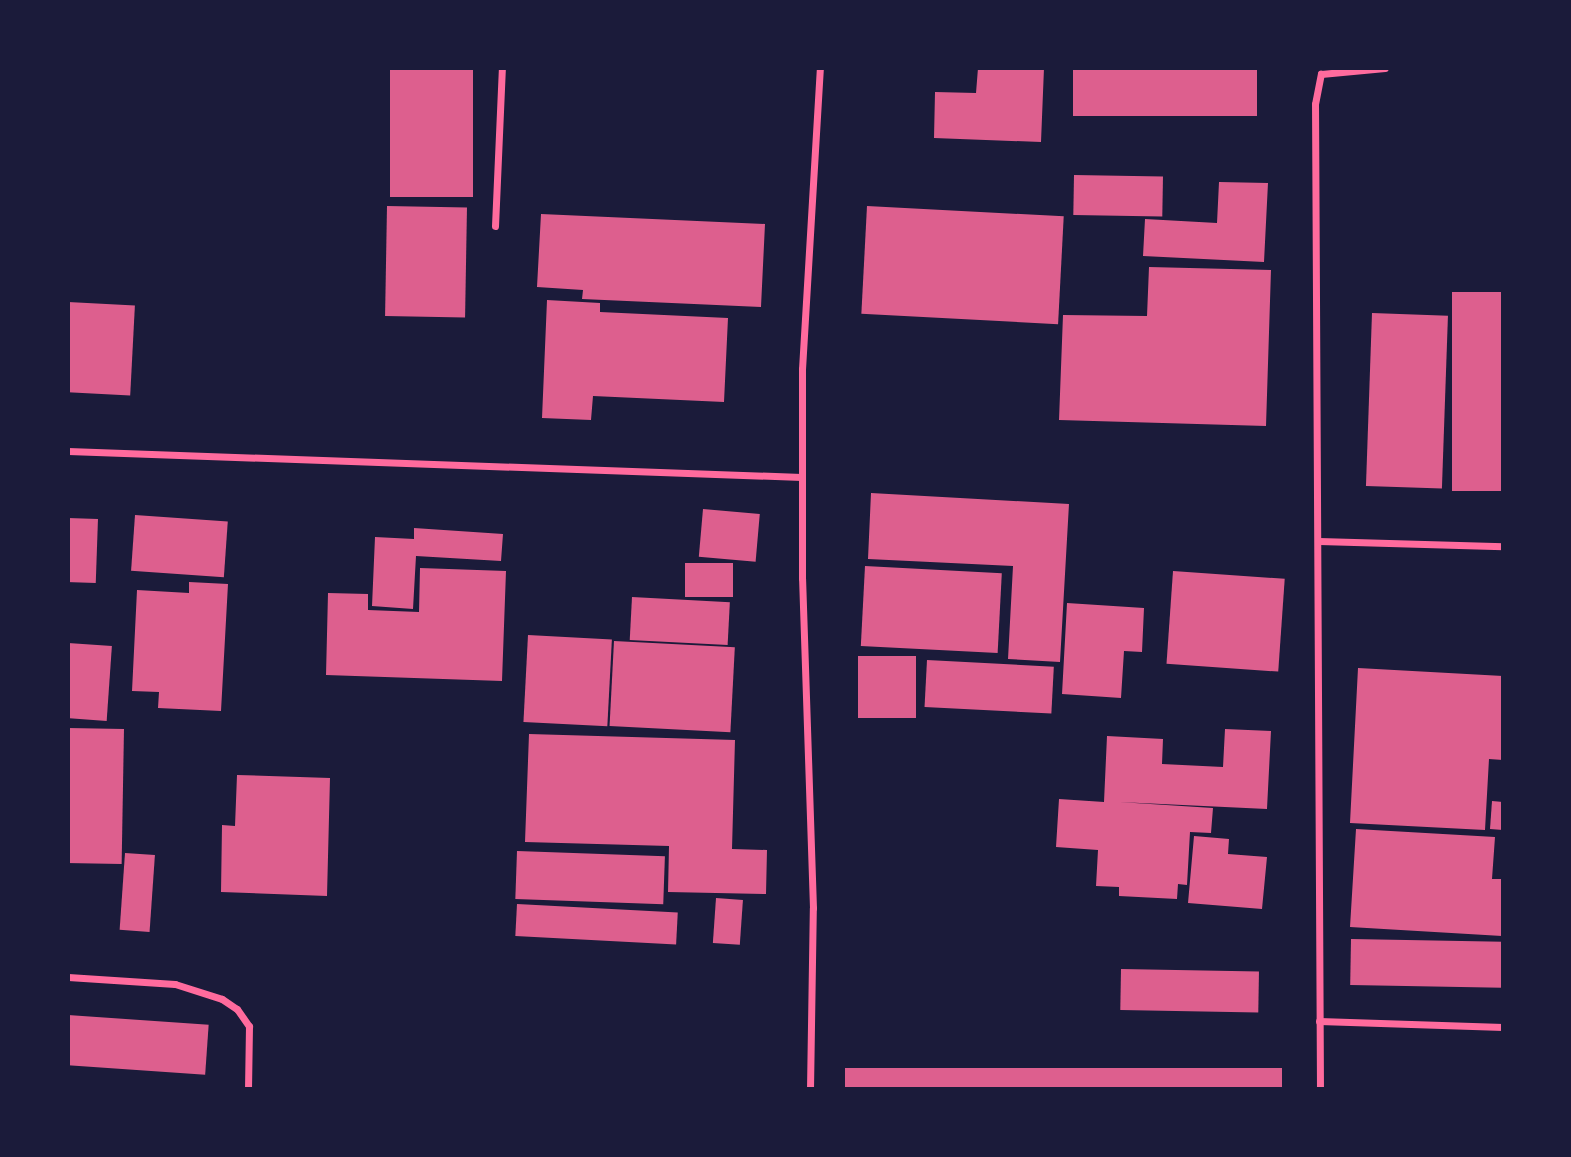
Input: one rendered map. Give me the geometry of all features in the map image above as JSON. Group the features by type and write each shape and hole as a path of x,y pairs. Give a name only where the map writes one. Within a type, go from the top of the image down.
{"street":[{"path":"495,226 502,68"},
{"path":"810,1089 813,908 802,477 802,369 820,68"},
{"path":"1320,1089 1317,83 1328,72 1385,68"},
{"path":"68,451 802,477"},
{"path":"1319,541 1503,546"},
{"path":"68,976 176,984 222,999 237,1009 248,1026 248,1089"},
{"path":"1319,1021 1503,1027"}],"building":[{"path":"390,68 473,68 473,197 390,197"},
{"path":"978,68 1044,68 1041,142 934,138 935,92 976,93"},
{"path":"1073,68 1257,68 1257,116 1073,116"},
{"path":"1074,175 1163,177 1162,217 1073,215"},
{"path":"1219,182 1268,183 1264,262 1143,256 1145,219 1217,223"},
{"path":"387,206 467,207 465,317 385,316"},
{"path":"867,206 1064,216 1058,324 861,314"},
{"path":"541,214 765,224 761,307 582,299 583,290 537,287"},
{"path":"1149,267 1271,270 1266,426 1059,420 1063,315 1147,316"},
{"path":"1452,292 1503,292 1503,491 1452,491"},
{"path":"547,300 600,303 600,312 728,318 724,402 593,396 591,420 542,418"},
{"path":"68,302 135,306 130,395 68,392"},
{"path":"1372,313 1448,316 1442,489 1366,486"},
{"path":"871,493 1069,504 1060,662 1008,659 1013,566 868,559"},
{"path":"703,509 760,514 756,562 699,557"},
{"path":"135,515 228,521 224,577 131,571"},
{"path":"68,518 98,519 96,583 68,582"},
{"path":"414,528 503,534 501,561 416,556 413,609 372,606 375,537 414,539"},
{"path":"685,563 733,563 733,597 685,597"},
{"path":"865,566 1002,573 998,653 861,646"},
{"path":"420,568 506,571 502,681 326,675 328,593 368,594 368,610 419,612"},
{"path":"1173,571 1285,579 1278,672 1167,664"},
{"path":"189,582 228,584 221,711 158,708 159,692 132,691 137,590 189,593"},
{"path":"632,597 730,602 728,645 630,640"},
{"path":"1067,603 1144,608 1142,652 1124,651 1121,698 1062,694"},
{"path":"528,635 612,639 607,726 523,722"},
{"path":"614,641 735,647 730,732 610,726"},
{"path":"68,643 112,646 107,721 68,718"},
{"path":"858,656 916,656 916,718 858,718"},
{"path":"927,660 1054,667 1051,714 925,707"},
{"path":"1358,668 1503,676 1503,760 1489,759 1485,830 1350,823"},
{"path":"68,728 124,729 122,864 68,863"},
{"path":"1225,729 1271,731 1267,809 1119,802 1213,808 1211,833 1190,832 1187,885 1178,884 1177,899 1119,896 1119,887 1096,886 1098,850 1056,847 1059,799 1104,802 1107,736 1163,739 1162,764 1223,767"},
{"path":"529,734 735,740 732,849 767,850 766,894 668,892 669,846 525,842"},
{"path":"237,775 330,778 327,896 221,892 222,825 235,826"},
{"path":"1492,801 1503,802 1503,830 1490,829"},
{"path":"1356,829 1495,837 1492,879 1503,879 1502,936 1350,927"},
{"path":"1194,836 1229,839 1228,854 1267,857 1262,909 1188,903"},
{"path":"517,851 665,856 663,904 515,899"},
{"path":"125,853 155,855 150,932 120,930"},
{"path":"716,898 743,900 740,945 713,943"},
{"path":"517,904 678,912 676,944 515,936"},
{"path":"1351,939 1503,942 1502,988 1350,985"},
{"path":"1121,969 1259,971 1258,1012 1120,1010"},
{"path":"68,1015 209,1025 205,1075 68,1065"},
{"path":"845,1068 1282,1068 1282,1089 845,1089"}]}
